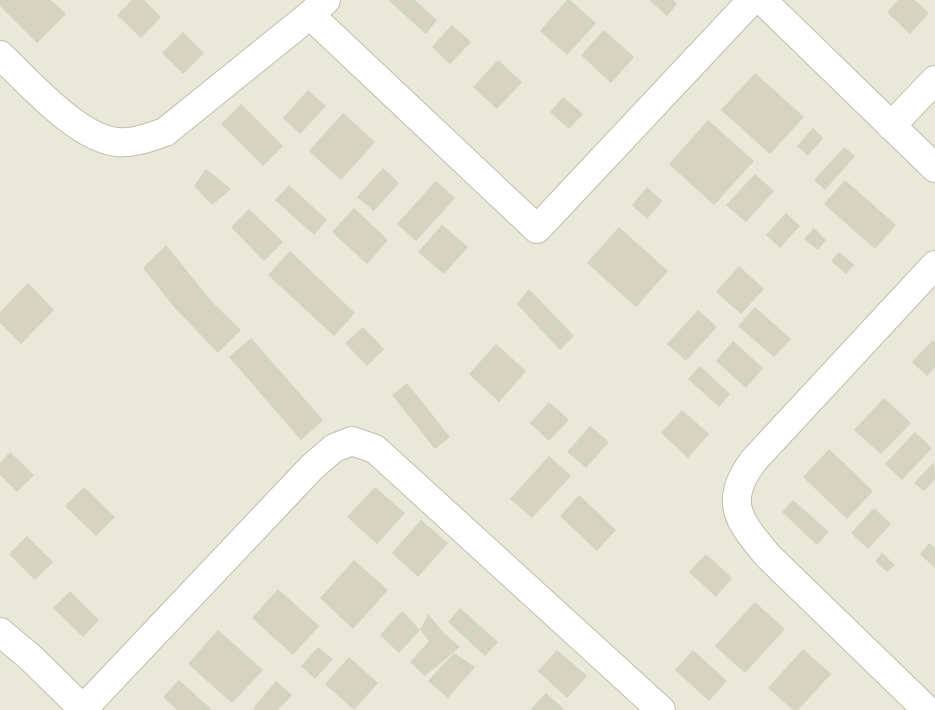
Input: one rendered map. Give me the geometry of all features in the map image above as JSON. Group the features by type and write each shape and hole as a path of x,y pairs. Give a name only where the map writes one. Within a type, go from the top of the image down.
{"street":[{"path":"0,55 78,127 103,139 119,142 137,140 165,132 318,8 537,229 752,0"},
{"path":"762,0 935,168"},
{"path":"891,125 935,80"},
{"path":"927,710 768,556 746,529 738,514 737,498 741,477 754,460 935,265"},
{"path":"0,632 30,657 83,710 312,467 334,448 352,440 375,449 661,710"}],"shaded area":[{"path":"0,0 935,0 935,710 0,710"}],"building":[{"path":"0,0 51,0 66,14 37,43 0,6"},
{"path":"132,0 144,0 161,17 141,38 117,15"},
{"path":"388,0 415,0 437,20 426,34"},
{"path":"567,0 596,23 567,55 540,31"},
{"path":"649,0 673,0 677,4 667,16"},
{"path":"898,0 915,0 929,13 910,34 887,12"},
{"path":"452,25 471,42 450,64 432,47"},
{"path":"604,30 634,57 611,83 581,55"},
{"path":"183,32 204,53 183,74 162,53"},
{"path":"498,60 522,82 497,109 473,87"},
{"path":"755,73 804,117 770,154 721,110"},
{"path":"308,90 326,106 300,134 283,118"},
{"path":"563,97 583,114 569,129 550,112"},
{"path":"241,104 283,146 263,166 221,124"},
{"path":"343,113 375,142 341,180 309,151"},
{"path":"708,120 754,161 714,205 669,164"},
{"path":"813,128 823,138 808,156 797,146"},
{"path":"844,147 855,156 825,190 814,180"},
{"path":"383,168 399,183 374,211 357,197"},
{"path":"206,169 231,189 212,205 194,186"},
{"path":"755,174 774,191 746,222 726,205"},
{"path":"845,180 896,225 875,249 824,204"},
{"path":"436,181 455,198 416,241 397,224"},
{"path":"289,185 327,220 314,235 275,200"},
{"path":"647,187 662,201 647,219 632,205"},
{"path":"354,208 388,240 367,264 332,232"},
{"path":"249,209 283,242 264,261 231,227"},
{"path":"786,213 800,226 780,248 766,235"},
{"path":"442,225 468,247 444,274 418,252"},
{"path":"619,227 668,271 636,307 587,263"},
{"path":"814,228 826,240 818,250 804,239"},
{"path":"166,245 212,302 241,330 218,353 175,308 143,268"},
{"path":"290,251 355,313 334,336 268,275"},
{"path":"839,252 854,265 846,274 831,261"},
{"path":"739,266 764,289 741,314 716,292"},
{"path":"28,283 54,310 21,344 0,323 0,312"},
{"path":"529,289 574,336 560,350 517,304"},
{"path":"755,307 791,339 774,357 738,326"},
{"path":"698,310 717,327 686,361 667,344"},
{"path":"363,327 384,349 367,366 345,343"},
{"path":"251,338 323,420 301,440 229,357"},
{"path":"933,340 935,367 927,376 912,362"},
{"path":"733,341 763,368 746,388 716,361"},
{"path":"496,344 526,371 499,402 469,374"},
{"path":"700,366 730,394 719,407 688,379"},
{"path":"407,383 450,437 435,449 392,395"},
{"path":"884,398 911,423 881,454 854,430"},
{"path":"549,402 569,420 549,441 530,423"},
{"path":"682,410 709,434 688,458 661,433"},
{"path":"590,426 609,442 586,468 567,452"},
{"path":"915,432 932,448 902,480 885,464"},
{"path":"829,449 873,491 847,519 803,477"},
{"path":"10,452 34,475 17,492 0,475 0,463"},
{"path":"549,456 571,476 532,518 510,499"},
{"path":"934,462 935,479 924,491 914,483"},
{"path":"84,487 115,517 96,536 65,506"},
{"path":"375,487 405,513 377,544 347,517"},
{"path":"579,495 616,530 597,551 560,516"},
{"path":"793,500 829,532 817,545 782,512"},
{"path":"874,508 891,524 868,549 851,533"},
{"path":"421,520 448,543 418,577 392,553"},
{"path":"27,536 53,562 35,580 9,554"},
{"path":"929,543 935,548 935,568 920,554"},
{"path":"882,553 895,565 887,572 875,561"},
{"path":"706,554 732,578 716,597 689,572"},
{"path":"354,560 388,590 353,629 320,598"},
{"path":"278,589 319,626 293,655 252,618"},
{"path":"70,591 99,620 83,637 53,608"},
{"path":"755,602 785,629 745,673 715,646"},
{"path":"460,608 498,642 485,656 448,622"},
{"path":"402,611 420,630 399,653 380,635"},
{"path":"428,614 460,647 425,676 410,662 429,641 420,630"},
{"path":"218,630 263,670 232,703 188,664"},
{"path":"318,647 333,659 315,679 301,666"},
{"path":"803,649 831,674 798,710 793,710 768,688"},
{"path":"557,650 587,676 567,698 538,671"},
{"path":"693,650 727,681 709,701 675,670"},
{"path":"454,653 475,667 448,698 428,681"},
{"path":"349,657 378,683 354,710 325,684"},
{"path":"179,680 212,710 177,710 163,697"},
{"path":"276,681 292,695 278,710 255,710 253,708"},
{"path":"546,693 565,710 530,710"}]}
